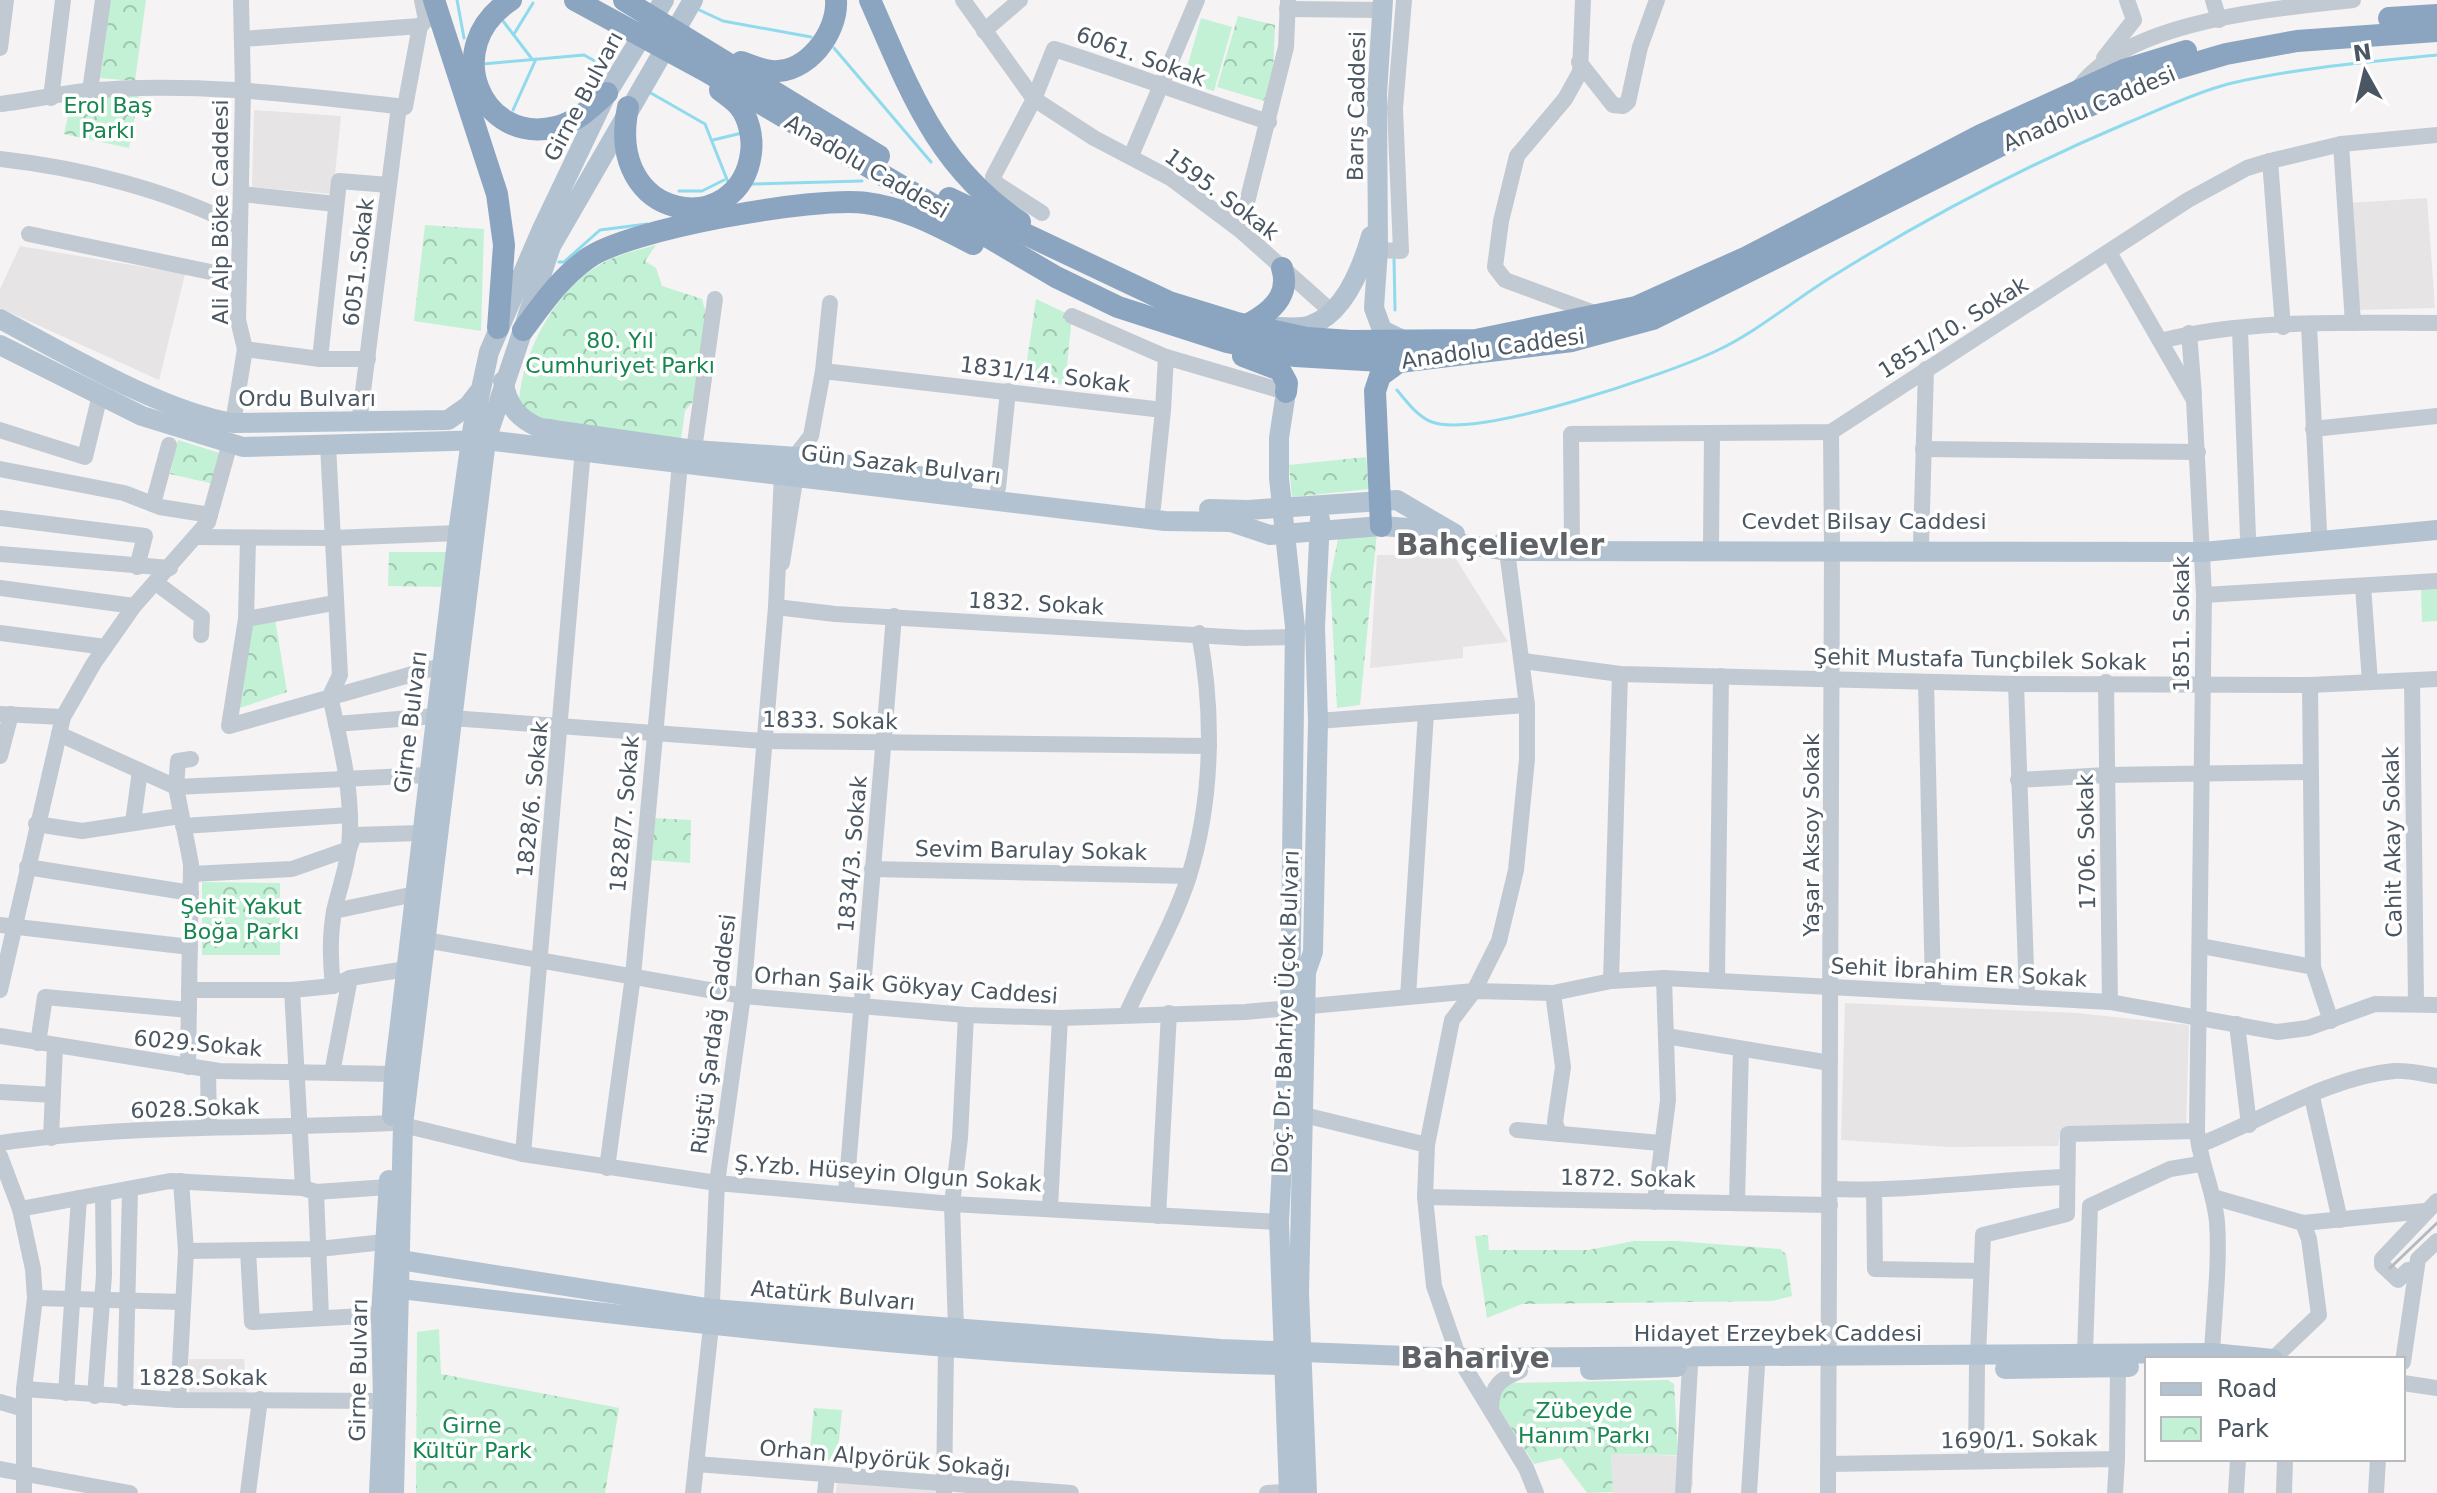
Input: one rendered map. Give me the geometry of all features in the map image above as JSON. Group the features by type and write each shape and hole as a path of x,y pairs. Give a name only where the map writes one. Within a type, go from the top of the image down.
{"highway":[{"path":"434,0 497,194 504,245 498,328"},
{"path":"511,0 486,20 473,50 472,70 478,90 492,109 529,129 545,129 583,116 607,93"},
{"name":"Anadolu Caddesi","path":"568,0 708,63 948,198 1169,302 1251,326 1307,338 1409,342 1476,340 1636,307 1747,257 1913,169 2124,70 2259,32 2437,15"},
{"name":"Anadolu Caddesi","path":"624,0 708,63 1056,277 1118,307 1227,342 1295,356 1399,362 1572,341 1653,319 2026,133 2175,69 2226,54 2297,41 2437,31"},
{"path":"708,63 772,71 787,69 821,46 836,15 836,0"},
{"path":"870,0 917,106 950,160 1000,209 1071,256"},
{"path":"628,107 622,135 633,177 672,207 694,209 717,203 742,181 749,165 752,144 739,107 708,63"},
{"path":"523,330 560,281 591,256 625,240 821,202 864,202 905,210 1031,273 1056,277"},
{"path":"1251,326 1283,294 1285,280 1282,268"},
{"path":"1157,321 1207,347 1280,370 1287,383 1286,392"},
{"path":"1381,526 1375,391 1380,376 1399,362"}],"main road":[{"name":"Girne Bulvarı","path":"392,1265 384,1242 388,1187 435,855 443,717 479,440 480,390 498,328 607,93 664,0"},
{"name":"Girne Bulvarı","path":"379,1493 383,1401 381,1315 392,1265 398,1124 394,1074 428,775 443,717 441,666 467,469 523,330 551,246 628,107 693,0"},
{"name":"Barış Caddesi","path":"1382,5 1377,94 1378,250 1374,308 1376,322 1388,335 1409,342"},
{"name":"Barış Caddesi","path":"1332,312 1360,266 1378,213"},
{"path":"1251,326 1304,327 1332,312"},
{"name":"Ordu Bulvarı","path":"0,319 94,369 209,419 232,433 243,447 479,440"},
{"name":"Ordu Bulvarı","path":"0,345 142,416 232,433 448,420 468,406 480,390"},
{"name":"Gün Sazak Bulvarı","path":"503,381 511,407 519,417 540,428 687,456"},
{"path":"1286,392 1279,438 1301,506"},
{"name":"Gün Sazak Bulvarı","path":"479,440 687,456 1153,507 1301,506"},
{"path":"441,441 467,469"},
{"name":"Gün Sazak Bulvarı","path":"792,468 1165,521 1231,522 1270,535 1315,533"},
{"name":"Cevdet Bilsay Caddesi","path":"1301,506 1397,500 1418,509 1451,533 1504,546 1572,542 1832,548 1921,544 2203,546 2248,537 2437,520"},
{"name":"Doç. Dr. Bahriye Üçok Bulvarı","path":"1301,506 1315,533 1318,721 1313,952 1299,1011 1279,1222 1307,1493"},
{"name":"Doç. Dr. Bahriye Üçok Bulvarı","path":"1289,1492 1291,1358 1304,1115 1299,1011 1295,637 1284,534 1301,506"},
{"name":"Cevdet Bilsay Caddesi","path":"1315,533 1381,526 1409,528 1451,542 1504,546 1832,548 2203,546 2437,530"},
{"path":"421,833 435,855"},
{"path":"392,1265 401,1289"},
{"name":"Atatürk Bulvarı","path":"392,1265 712,1318"},
{"name":"Girne Bulvarı","path":"394,1493 401,1289"},
{"name":"Atatürk Bulvarı","path":"401,1289 951,1338 1291,1358"},
{"name":"Hidayet Erzeybek Caddesi","path":"1462,1365 1694,1355 1828,1361 1978,1361 2085,1353 2212,1353 2255,1357"},
{"name":"Hidayet Erzeybek Caddesi","path":"1291,1358 1462,1365 1520,1371 1645,1371 1690,1365 1757,1366 1828,1361"},
{"name":"Hidayet Erzeybek Caddesi","path":"1978,1361 2011,1369 2145,1367"}],"street":[{"path":"0,48 6,0"},
{"path":"51,98 63,0"},
{"path":"90,91 103,0"},
{"name":"Ali Alp Böke Caddesi","path":"0,990 6,926 27,867 61,726 105,647 134,606 196,537 210,515 232,433 245,349 238,320 243,91 241,0"},
{"name":"6051.Sokak","path":"359,423 389,185 420,26 426,20 422,0"},
{"path":"963,0 1034,99"},
{"path":"984,31 1020,0"},
{"path":"1131,156 1161,82 1190,23 1197,0"},
{"path":"1378,250 1401,251 1395,108 1404,0"},
{"path":"1583,0 1576,81 1517,156 1501,221 1495,267 1505,280 1602,315"},
{"path":"1579,62 1613,105 1623,106 1628,102 1640,47 1657,0"},
{"path":"2213,0 2219,20"},
{"path":"2097,66 2142,44 2278,4 2353,0"},
{"path":"2075,92 2134,20 2135,3"},
{"path":"1240,230 1286,47 1288,4 1382,5"},
{"path":"242,39 420,26"},
{"name":"6061. Sokak","path":"1042,213 997,184 993,177 1034,99 1054,49 1161,82 1180,94 1269,122"},
{"path":"0,104 90,91 243,91 402,107"},
{"name":"1595. Sokak","path":"1034,99 1094,138 1172,179 1240,230 1332,312"},
{"name":"1851/10. Sokak","path":"1831,432 2110,254 2188,200 2247,168 2341,144 2437,135"},
{"path":"2341,144 2353,323"},
{"path":"0,159 34,163 192,202 240,227"},
{"path":"2270,161 2283,327"},
{"path":"320,359 339,181 389,185"},
{"path":"241,194 336,204"},
{"path":"29,234 239,278"},
{"name":"1851. Sokak","path":"2110,254 2194,400 2204,595 2198,1138 2200,1164 2213,1197 2217,1224 2212,1353"},
{"name":"1828/7. Sokak","path":"607,1168 633,976 653,734 687,456 715,299"},
{"path":"792,468 811,436 823,371 830,303"},
{"path":"1072,316 1166,357 1286,392"},
{"path":"2161,341 2189,333 2309,325 2437,323"},
{"path":"2309,325 2319,531"},
{"path":"2240,330 2248,537"},
{"path":"2189,333 2194,400"},
{"path":"245,349 320,359 368,359"},
{"path":"1153,507 1166,357"},
{"path":"1921,544 1926,369"},
{"name":"1831/14. Sokak","path":"823,371 1163,410"},
{"path":"998,488 1008,391"},
{"path":"0,430 85,457 100,395"},
{"path":"2313,429 2437,416"},
{"path":"1572,542 1571,434 1831,432"},
{"name":"Yaşar Aksoy Sokak","path":"1828,1493 1833,989 1831,432"},
{"path":"1711,544 1712,433"},
{"path":"153,504 169,445"},
{"path":"328,445 340,675 330,696 349,777 349,849"},
{"name":"1828/6. Sokak","path":"523,1154 537,962 562,729 583,449"},
{"path":"1923,449 2198,452"},
{"name":"Rüştü Şardağ Caddesi","path":"693,1493 712,1318 717,1183 743,996 777,580 792,468"},
{"path":"0,469 124,493 153,504 210,515"},
{"path":"0,518 145,536 137,567"},
{"path":"196,537 333,538 458,533"},
{"path":"248,539 246,619 229,726 441,666"},
{"path":"1504,546 1527,705 1527,759 1516,870 1499,941 1452,1020 1427,1145 1425,1197 1434,1286 1462,1365 1526,1468 1536,1493"},
{"path":"0,554 170,568"},
{"path":"2204,595 2437,581"},
{"path":"156,583 202,617 201,635"},
{"path":"2363,586 2370,682"},
{"path":"0,588 134,606"},
{"path":"246,619 334,603"},
{"name":"1832. Sokak","path":"776,607 1245,638 1295,637"},
{"name":"1834/3. Sokak","path":"846,1192 894,616"},
{"path":"0,633 105,647"},
{"path":"1126,1015 1189,876 1207,783 1208,681 1199,633"},
{"name":"Şehit Mustafa Tunçbilek Sokak","path":"1523,661 1620,674 2016,684 2310,685 2437,679"},
{"path":"1611,981 1620,674"},
{"path":"1717,978 1721,676"},
{"name":"Cahit Akay Sokak","path":"2412,681 2416,1002"},
{"path":"1926,682 1933,990"},
{"name":"1706. Sokak","path":"2106,682 2110,1002"},
{"path":"2016,684 2027,996"},
{"path":"2310,685 2313,967 2331,1021"},
{"path":"1318,721 1527,705"},
{"path":"1408,997 1426,713"},
{"path":"0,756 5,714 61,726 140,771 176,787 428,775"},
{"name":"1833. Sokak","path":"336,724 443,717 562,729 763,741 1209,746"},
{"path":"188,1067 191,874 176,787 178,761 191,759"},
{"path":"133,822 140,771"},
{"path":"2018,780 2107,775 2311,772"},
{"path":"36,824 82,831 133,822 350,815"},
{"path":"333,986 329,953 334,911 354,835 421,833"},
{"path":"191,874 292,869 349,849"},
{"path":"27,867 191,893"},
{"name":"Sevim Barulay Sokak","path":"872,869 1189,876"},
{"path":"334,911 415,894"},
{"path":"6,926 190,947"},
{"name":"Orhan Şaik Gökyay Caddesi","path":"425,940 743,996 966,1015 1060,1018 1299,1011 1469,996"},
{"path":"2201,946 2313,967"},
{"path":"189,990 292,990 333,986 350,978 406,969"},
{"path":"332,1073 350,978"},
{"path":"1655,1202 1660,1143 1668,1100 1664,978"},
{"name":"Sehit İbrahim ER Sokak","path":"1469,996 1553,993 1611,981 1717,978 1833,989 1933,990 2110,1002 2277,1032 2308,1028 2375,1004 2416,1002 2437,1005"},
{"path":"292,990 300,1128 319,1249 321,1317"},
{"path":"1553,993 1563,1067 1555,1122 1559,1134"},
{"name":"Orhan Şaik Gökyay Caddesi","path":"1299,1011 1408,997 1469,996"},
{"path":"51,1138 53,1095 46,1044 45,997 189,1010"},
{"path":"1158,1216 1169,1013"},
{"path":"944,1489 951,1338 952,1204 966,1015"},
{"path":"1050,1207 1060,1018"},
{"path":"2237,1024 2249,1125"},
{"name":"6029.Sokak","path":"0,1036 208,1070 394,1074"},
{"path":"1666,1036 1830,1063"},
{"path":"1737,1202 1741,1049"},
{"path":"208,1070 209,1127"},
{"path":"2067,1214 2065,1177 2068,1134 2198,1138 2249,1125 2312,1097 2331,1085 2396,1071 2437,1076"},
{"path":"0,1092 53,1095"},
{"path":"2312,1097 2340,1220"},
{"path":"1304,1115 1427,1145"},
{"name":"6028.Sokak","path":"0,1143 209,1127 300,1128 398,1124"},
{"name":"Ş.Yzb. Hüseyin Olgun Sokak","path":"398,1124 523,1154 717,1183 846,1192 952,1204 1279,1222"},
{"path":"1517,1130 1660,1143"},
{"path":"0,1156 20,1209 33,1269 35,1298 24,1389 24,1493"},
{"path":"1976,1461 1983,1235 2067,1214 2170,1169 2200,1164"},
{"name":"1872. Sokak","path":"1425,1197 1737,1202 1830,1197 1972,1181 2065,1177"},
{"path":"20,1209 181,1181 309,1190 388,1187"},
{"path":"178,1400 186,1251 181,1181"},
{"path":"125,1398 130,1301 130,1189"},
{"path":"1874,1190 1875,1269 1981,1271"},
{"path":"95,1396 102,1300 103,1194"},
{"path":"2213,1197 2303,1223 2431,1206"},
{"path":"66,1393 79,1198"},
{"path":"2085,1353 2090,1206"},
{"path":"2416,1269 2408,1270 2398,1280 2382,1265 2382,1259 2431,1206"},
{"path":"2277,1357 2319,1315 2309,1239 2303,1223"},
{"path":"2404,1357 2418,1259 2437,1241"},
{"path":"186,1251 319,1249 384,1242"},
{"path":"248,1251 252,1322 381,1315"},
{"path":"35,1298 183,1302"},
{"path":"1683,1493 1690,1365"},
{"path":"1749,1493 1757,1366"},
{"name":"1690/1. Sokak","path":"1829,1464 2117,1459 2118,1367"},
{"path":"1491,1409 1491,1393 1497,1384 1520,1371"},
{"path":"2405,1383 2437,1388"},
{"name":"1828.Sokak","path":"24,1389 178,1400 383,1401"},
{"path":"248,1493 260,1399"},
{"path":"0,1402 24,1409"},
{"path":"2115,1493 2117,1459"},
{"path":"2236,1493 2238,1461"},
{"path":"2284,1493 2285,1461"},
{"path":"2376,1493 2378,1461"},
{"name":"Orhan Alpyörük Sokağı","path":"696,1464 826,1485 1071,1493"},
{"path":"0,1469 130,1493"},
{"path":"1267,1493 1289,1492"}],"shaded area":[{"path":"254,110 341,116 333,194 252,187"},
{"path":"2427,198 2435,308 2355,310 2349,203"},
{"path":"20,246 185,274 159,380 0,308 0,289"},
{"path":"1377,555 1454,556 1508,642 1463,647 1463,658 1370,668"},
{"path":"1845,1003 2077,1013 2189,1025 2186,1129 2061,1129 2058,1146 1950,1147 1841,1140"},
{"path":"189,1359 244,1359 247,1396 189,1395"},
{"path":"1611,1454 1692,1456 1693,1485 1689,1493 1613,1493"},
{"path":"837,1482 937,1490 937,1493 836,1493"}],"green space":[{"path":"111,0 146,0 135,81 100,78"},
{"path":"1238,16 1275,25 1273,74 1264,101 1217,87"},
{"path":"1201,18 1232,27 1214,91 1183,82"},
{"name":"Erol Baş Parkı","path":"139,94 129,148 64,134 71,103 88,96"},
{"path":"425,225 484,229 481,331 414,321"},
{"name":"80. Yıl Cumhuriyet Parkı","path":"656,245 645,261 656,268 662,286 702,299 706,314 694,400 685,411 681,439 546,420 519,408 521,388 533,346 543,325 570,289 586,274 609,260"},
{"path":"1036,299 1072,316 1065,385 1024,381"},
{"path":"178,440 223,454 214,484 170,474"},
{"path":"1366,457 1369,489 1292,497 1289,465"},
{"path":"1377,532 1360,705 1337,708 1330,579 1338,539"},
{"path":"389,552 450,552 446,587 388,586"},
{"path":"2437,588 2437,621 2422,622 2421,589"},
{"path":"275,619 287,692 234,710 250,621"},
{"path":"652,818 691,820 690,863 649,860"},
{"name":"Şehit Yakut Boğa Parkı","path":"202,882 280,883 280,955 202,955"},
{"path":"1488,1235 1489,1250 1588,1250 1634,1241 1780,1249 1786,1254 1792,1296 1772,1301 1522,1304 1487,1318 1475,1236"},
{"name":"Girne Kültür Park","path":"439,1329 441,1374 619,1408 605,1493 416,1493 417,1332"},
{"name":"Zübeyde Hanım Parkı","path":"1668,1380 1674,1384 1678,1455 1611,1454 1613,1492 1587,1493 1561,1458 1534,1464 1497,1405 1500,1389 1514,1383"},
{"path":"814,1408 842,1410 837,1461 809,1458"}],"waterway":[{"path":"457,0 464,38"},
{"path":"514,34 533,3"},
{"path":"695,8 723,21 811,37"},
{"path":"503,21 532,59"},
{"path":"834,48 931,162"},
{"path":"483,64 584,55 611,70"},
{"path":"1397,390 1427,420 1455,425 1529,413 1617,388 1716,351 1833,276 1940,213 2051,157 2177,102 2228,84 2280,74 2437,55"},
{"path":"513,110 536,59"},
{"path":"649,92 705,124 728,182"},
{"path":"713,140 742,133"},
{"path":"679,191 702,191 724,180"},
{"path":"752,184 862,181"},
{"path":"559,262 564,262 600,230 647,224"},
{"path":"1394,256 1395,310"}],"railway":[{"path":"2390,1268 2437,1223"}],"district":[{"name":"Bahçelievler","path":"1500,545"},
{"name":"Bahariye","path":"1475,1358"}]}
